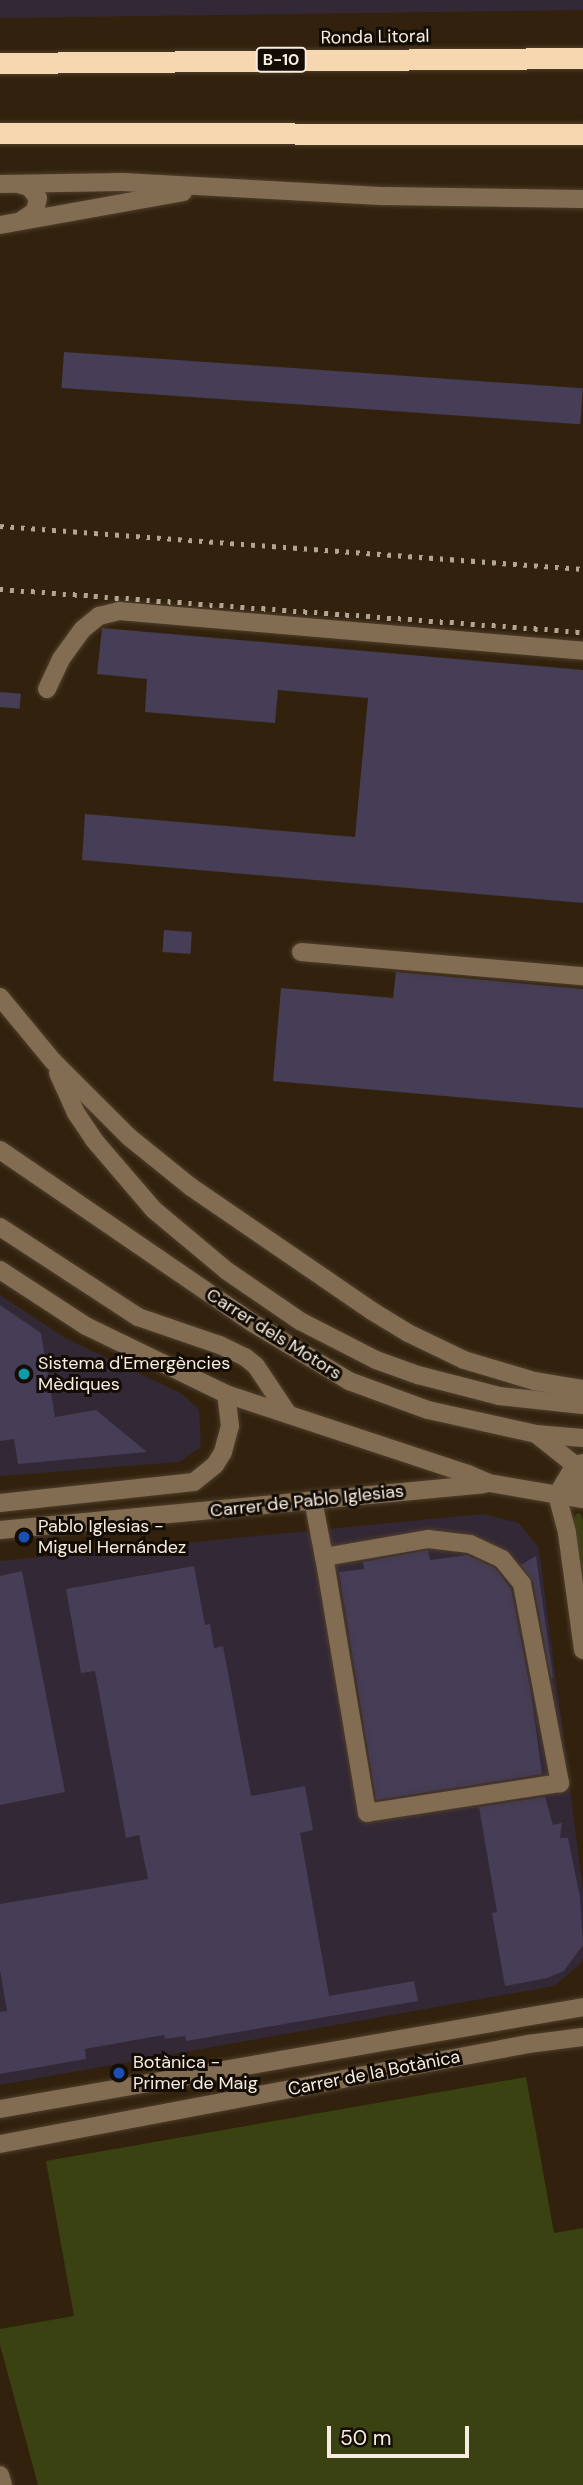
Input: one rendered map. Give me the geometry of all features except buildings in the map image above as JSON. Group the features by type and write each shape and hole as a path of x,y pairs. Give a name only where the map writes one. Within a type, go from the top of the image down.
{"highway":[{"name":"Ronda Litoral","path":"0,63 583,58"},
{"path":"0,133 583,134"}],"street":[{"path":"8,184 218,186 385,196 583,199"},
{"path":"8,184 29,187 37,198 35,211 22,220"},
{"path":"0,225 218,186"},
{"path":"47,689 61,659 83,629 99,616 119,611 583,651"},
{"path":"301,952 583,976"},
{"path":"0,997 53,1061 129,1138 191,1187 408,1333 500,1373 583,1389"},
{"path":"53,1061 82,1122 154,1209 227,1271 299,1321 376,1360 418,1375 499,1396 583,1405"},
{"name":"Carrer dels Motors","path":"0,1150 251,1322 349,1381 428,1410 536,1434 583,1438"},
{"name":"Carrer dels Motors","path":"0,1227 138,1317 220,1345 245,1357 256,1366 288,1414"},
{"path":"0,1270 96,1332 226,1394 489,1483 583,1497 579,1464 536,1434"},
{"name":"Carrer de Pablo Iglesias","path":"0,1503 194,1482 215,1465 228,1437 226,1394"},
{"path":"557,1494 579,1464"},
{"name":"Carrer de Pablo Iglesias","path":"0,1530 489,1483"},
{"path":"557,1494 567,1532 583,1650"},
{"path":"313,1500 367,1813 561,1783 522,1584 502,1559 470,1544 428,1539 324,1557"},
{"name":"Carrer de la Botànica","path":"0,2109 583,2007"},
{"name":"Carrer de la Botànica","path":"0,2144 515,2046 583,2037"},
{"path":"0,2475 3,2485"}],"shaded area":[{"path":"0,0 583,0 583,10 0,18"},
{"path":"0,1295 65,1338 182,1394 199,1410 201,1447 179,1462 0,1476"},
{"path":"483,1514 519,1523 539,1548 583,1890 583,1959 580,1964 554,1986 0,2085 0,1561"}],"green space":[{"path":"577,1513 581,1514 583,1521 583,1592 573,1520"},
{"path":"526,2077 554,2233 583,2228 583,2485 38,2485 0,2345 0,2329 74,2316 46,2161"}],"railway":[{"path":"0,526 583,569"},
{"path":"0,589 583,632"}],"place":[{"name":"Sistema d'Emergències Mèdiques","path":"24,1374"},
{"name":"Pablo Iglesias - Miguel Hernández","path":"24,1537"},
{"name":"Botànica - Primer de Maig","path":"119,2073"}]}
